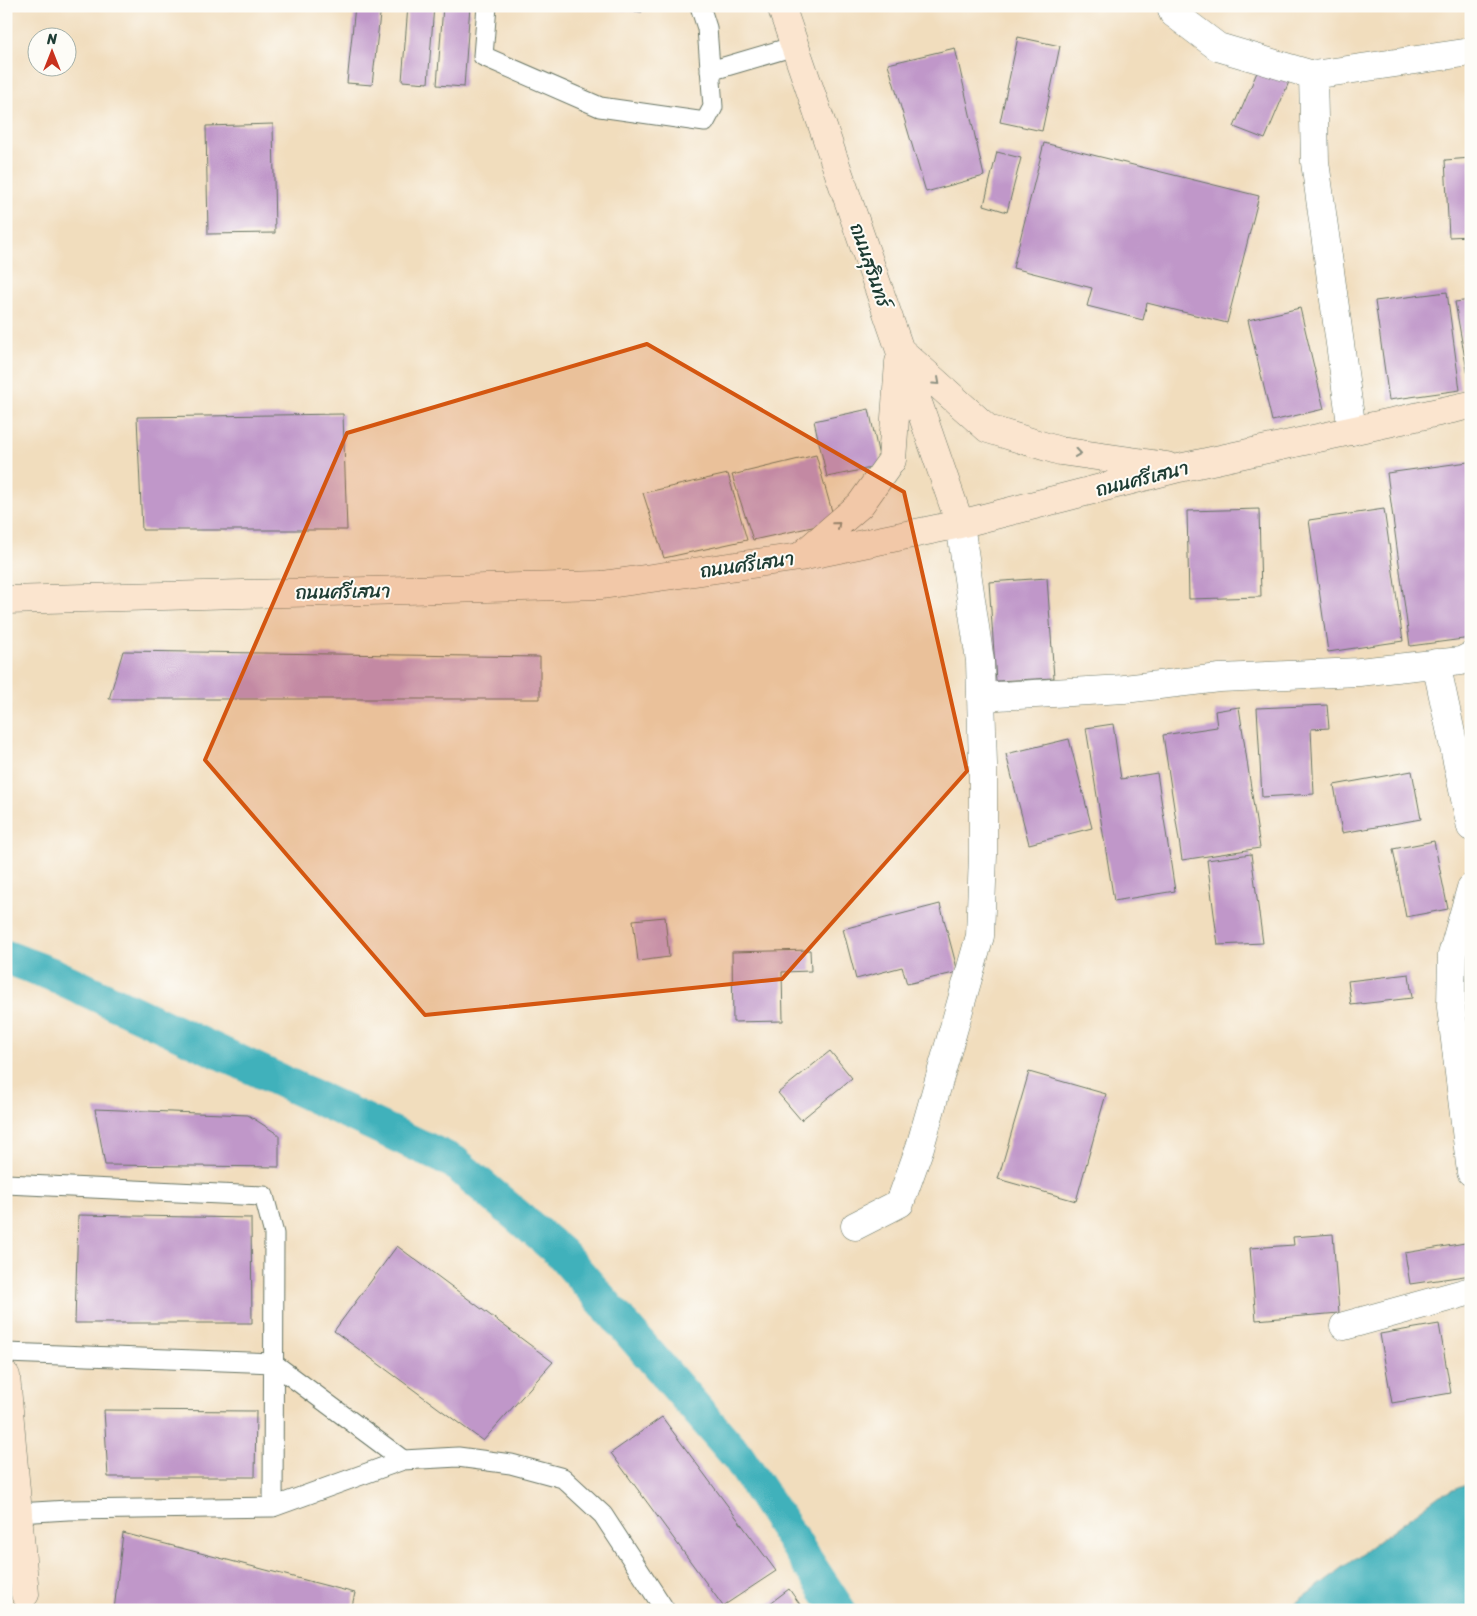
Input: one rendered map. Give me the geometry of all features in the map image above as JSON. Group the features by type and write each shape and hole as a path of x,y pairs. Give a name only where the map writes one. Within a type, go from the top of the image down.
{"street":[{"name":"ถนนสุรินทร์","path":"781,6 960,524"},
{"path":"1171,6 1174,13 1218,47 1313,75 1471,52"},
{"path":"1313,75 1315,162 1352,431"},
{"path":"900,350 988,429 1060,451 1179,468"},
{"path":"800,557 860,505 892,460 900,350"},
{"name":"ถนนศรีเสนา","path":"6,600 602,585 800,557 960,524 1179,468 1471,405"},
{"path":"856,1226 900,1204 920,1147 980,936 982,855 980,661 960,524"},
{"path":"981,697 1124,689 1220,678 1359,672 1461,661 1471,656"},
{"path":"1436,663 1471,828"},
{"path":"1471,888 1452,955 1451,1007 1471,1172"},
{"path":"1344,1326 1471,1291"},
{"path":"6,1376 25,1602"},
{"path":"6,1540 25,1602"}],"lane":[{"path":"487,6 483,56 600,107 705,122 712,107 707,28 700,6"},
{"path":"710,71 795,46"},
{"path":"6,1184 264,1196 274,1234 273,1506"},
{"path":"6,1353 273,1363 403,1460"},
{"path":"18,1513 273,1506 403,1460 458,1457 510,1464 563,1478 603,1515 665,1610"}],"highlighted area":[{"path":"647,344 904,492 967,771 782,979 425,1015 205,760 347,433"}],"water":[{"path":"1471,1483 1471,1610 1286,1610 1440,1495"}],"building":[{"path":"355,6 381,6 372,85 347,83"},
{"path":"408,6 434,6 428,83 402,81"},
{"path":"443,6 470,6 464,87 437,85"},
{"path":"596,6 643,6 642,12 596,8"},
{"path":"1018,37 1060,46 1042,131 1000,122"},
{"path":"955,48 984,176 926,192 888,64"},
{"path":"1260,65 1291,77 1265,139 1234,127"},
{"path":"273,124 275,233 208,234 206,126"},
{"path":"1044,143 1259,196 1227,323 1147,303 1143,320 1087,306 1092,288 1013,268"},
{"path":"997,152 1021,158 1007,212 984,205"},
{"path":"1471,158 1471,236 1449,237 1445,160"},
{"path":"1447,292 1460,390 1389,400 1375,301"},
{"path":"1471,300 1471,376 1468,376 1455,302"},
{"path":"1300,308 1324,409 1272,421 1248,320"},
{"path":"869,409 881,466 827,477 814,421"},
{"path":"343,414 347,530 142,530 137,417"},
{"path":"816,455 835,522 753,540 732,475"},
{"path":"1468,462 1471,481 1471,638 1410,646 1387,473"},
{"path":"728,474 747,540 664,558 643,493"},
{"path":"1259,509 1261,597 1189,599 1187,511"},
{"path":"1384,509 1403,641 1328,652 1309,520"},
{"path":"1047,578 1054,678 996,681 989,582"},
{"path":"123,651 540,657 540,699 109,699"},
{"path":"1327,705 1329,728 1311,729 1314,794 1262,797 1257,708"},
{"path":"1239,707 1260,848 1182,860 1163,735 1217,727 1215,711"},
{"path":"1113,724 1121,779 1157,773 1175,891 1114,901 1086,728"},
{"path":"1069,739 1092,828 1029,844 1006,754"},
{"path":"1412,771 1421,819 1342,833 1334,785"},
{"path":"1434,841 1448,909 1406,917 1393,849"},
{"path":"1251,854 1263,943 1218,945 1207,860"},
{"path":"940,904 958,972 907,984 902,967 856,979 843,929"},
{"path":"665,917 669,957 638,961 633,920"},
{"path":"810,950 811,971 782,972 783,1021 733,1022 732,952"},
{"path":"1409,974 1412,998 1351,1005 1348,981"},
{"path":"830,1051 852,1078 801,1120 778,1093"},
{"path":"1029,1072 1106,1094 1076,1201 998,1179"},
{"path":"95,1109 248,1115 279,1135 279,1167 105,1165"},
{"path":"78,1215 251,1218 252,1323 75,1323"},
{"path":"1333,1234 1339,1313 1256,1320 1250,1248 1294,1245 1293,1237"},
{"path":"1471,1242 1471,1275 1410,1284 1405,1253"},
{"path":"397,1246 553,1362 483,1441 334,1331"},
{"path":"1439,1324 1451,1393 1392,1403 1380,1334"},
{"path":"104,1410 256,1411 255,1477 108,1477"},
{"path":"662,1417 776,1571 723,1606 611,1453"},
{"path":"123,1533 355,1593 351,1610 114,1610"},
{"path":"789,1589 804,1610 761,1610"}],"waterway":[{"path":"6,957 54,975 454,1162 562,1254 738,1457 839,1610"}]}
